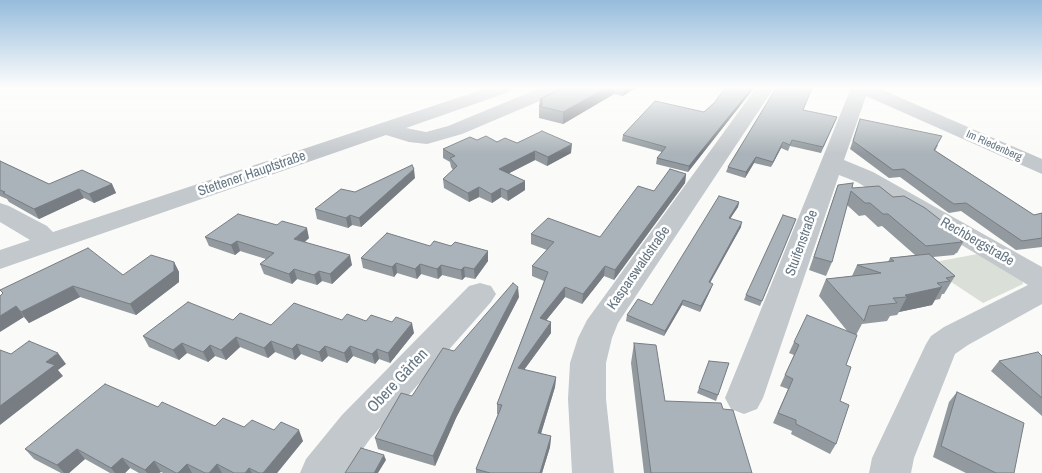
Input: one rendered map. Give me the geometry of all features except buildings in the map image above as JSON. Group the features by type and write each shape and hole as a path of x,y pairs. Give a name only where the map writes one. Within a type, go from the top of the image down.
{"street":[{"name":"Stettener Hauptstraße","path":"0,260 438,110"},
{"path":"385,128 409,136 427,138 455,130 502,110"},
{"name":"Kasparswaldstraße","path":"593,473 587,399 588,363 594,338 603,320 750,110"},
{"name":"Stuifenstraße","path":"744,398 852,110"},
{"name":"Im Riedenberg","path":"914,110 1042,167"},
{"name":"Rechbergstraße","path":"832,163 865,177 1042,280"},
{"path":"0,211 37,232 48,244"},
{"path":"890,473 893,458 943,345 956,336 1042,291"},
{"name":"Obere Gärten","path":"321,473 356,427 480,294"}],"shaded area":[{"path":"983,253 1022,279 1023,284 983,303 924,264"}]}
